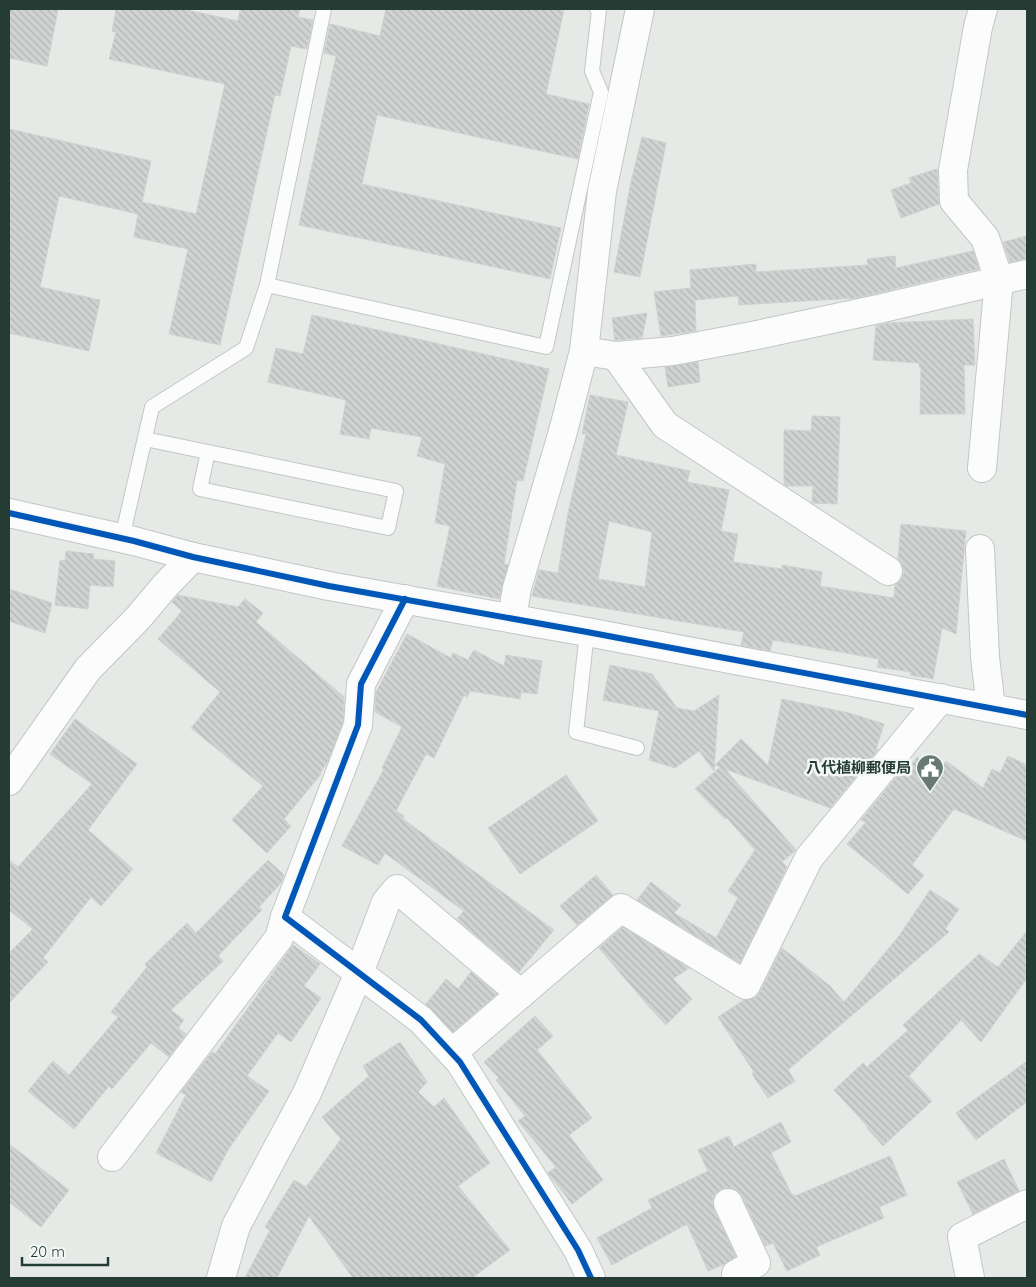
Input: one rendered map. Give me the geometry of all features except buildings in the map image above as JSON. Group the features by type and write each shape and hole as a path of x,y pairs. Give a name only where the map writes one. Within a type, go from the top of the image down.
{"street":[{"path":"512,618 517,588 562,435 584,351 602,191 640,9"},
{"path":"982,468 999,280 985,238 954,201 953,170 978,27 983,9"},
{"path":"584,351 616,356 673,351 883,308 1027,274"},
{"path":"616,356 665,425 888,571"},
{"path":"9,513 122,538 193,557 329,586 512,618 1027,715"},
{"path":"980,549 985,657 991,708"},
{"path":"9,781 88,669 138,618 193,557"},
{"path":"112,1157 279,938 285,917 358,725 361,684 405,600"},
{"path":"452,1053 621,908 746,985 809,858 941,698"},
{"path":"220,1278 236,1226 307,1094 359,973 386,902 397,889 521,994"},
{"path":"285,917 421,1020 460,1062 578,1250 591,1278"},
{"path":"728,1202 756,1264 734,1277"},
{"path":"970,1278 962,1237 1027,1204"}],"lane":[{"path":"122,538 152,407 246,348 267,284 324,9"},
{"path":"267,284 546,347 601,92 592,71 599,10 597,9"},
{"path":"145,439 208,452 396,491 388,528 200,489 208,452"},
{"path":"587,632 576,732 637,748"}],"cycle path":[{"path":"9,513 134,541 193,557 329,586 587,632 1027,715"},
{"path":"405,599 361,684 358,725 285,917 421,1020 460,1062 578,1250 591,1278"}],"place":[{"name":"八代植柳郵便局","path":"930,792"}]}
